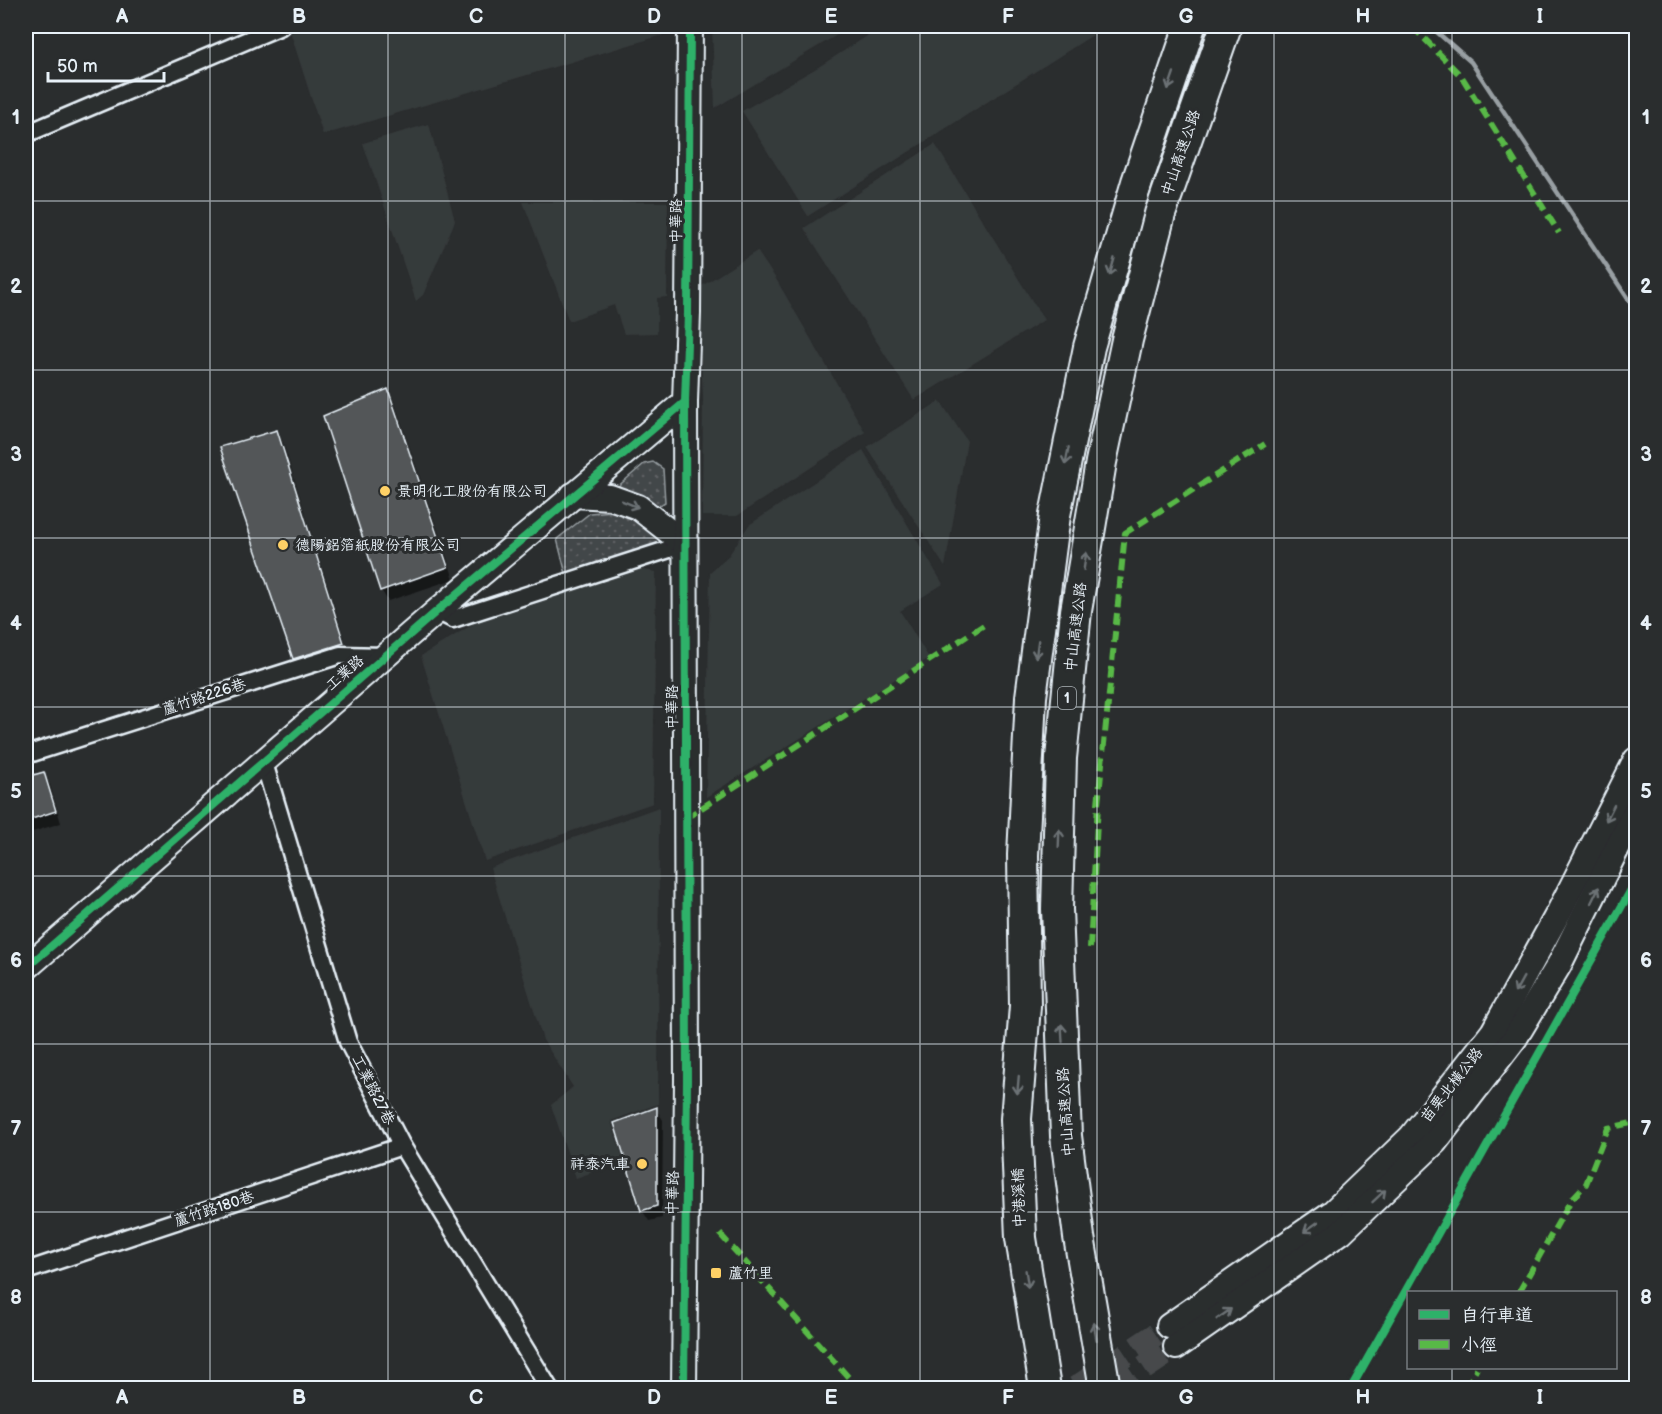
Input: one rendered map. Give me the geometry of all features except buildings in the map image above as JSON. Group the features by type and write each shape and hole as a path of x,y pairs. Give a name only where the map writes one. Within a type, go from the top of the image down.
{"highway":[{"name":"中港溪橋","path":"1045,1389 1021,1238 1016,1119 1025,1006 1023,855 1031,697 1055,515 1089,346 1137,182 1190,26"},
{"name":"中山高速公路","path":"1105,1389 1079,1237 1066,1136 1057,909 1061,758 1076,611 1101,462 1127,340 1160,214 1226,26"}],"street":[{"path":"26,134 281,26"},
{"name":"中華路","path":"684,1389 687,1092 685,402 688,313 690,26"},
{"name":"工業路","path":"26,968 437,611 685,402"},
{"path":"573,495 610,497 638,507 685,544"},
{"path":"437,611 453,619 685,544"},
{"name":"蘆竹路226巷","path":"26,755 340,655 385,656"},
{"name":"苗栗北橫公路","path":"1172,1337 1341,1232 1436,1143 1515,1038 1559,965 1570,917 1636,760"},
{"name":"工業路27巷","path":"264,762 348,1042 402,1146 549,1389"},
{"name":"苗栗北橫公路","path":"1570,917 1636,810"},
{"name":"蘆竹路180巷","path":"26,1271 402,1146"}],"shaded area":[{"path":"302,26 663,26 663,35 323,135 290,31"},
{"path":"712,26 852,26 715,108"},
{"path":"883,26 1107,26 808,216 742,111"},
{"path":"429,124 455,221 423,295 416,301 363,143"},
{"path":"935,144 1044,320 914,400 804,228"},
{"path":"523,202 668,202 667,297 657,298 657,333 624,334 614,305 569,321"},
{"path":"757,251 776,279 865,432 737,516 702,516 703,396 697,289"},
{"path":"940,401 967,441 945,567 867,447"},
{"path":"863,450 943,584 900,611 929,658 706,797 710,572 729,555 749,525"},
{"path":"653,462 663,469 665,502 654,509 616,488 644,464"},
{"path":"624,510 667,542 566,574 557,539 590,513"},
{"path":"633,568 656,572 653,803 485,861 421,656 483,618"},
{"path":"659,807 658,1104 611,1121 624,1161 576,1178 551,1105 573,1087 543,1040 490,868"}],"waterway":[{"path":"1430,26 1471,62 1636,311"}],"tunnel":[{"path":"1076,1388 1169,1326"},
{"path":"1114,1388 1176,1347"}],"marked path":[{"path":"1412,26 1462,77 1559,233"},
{"path":"1090,948 1098,804 1125,533 1265,444"},
{"path":"686,818 984,625"},
{"path":"1520,1291 1571,1200 1586,1184 1608,1128 1636,1122"},
{"path":"720,1234 858,1388"},
{"path":"1466,1388 1476,1369"}],"cycle path":[{"path":"684,1388 687,1080 685,402 688,313 690,26"},
{"path":"26,968 437,611 685,402"},
{"path":"1351,1388 1636,881"}],"place":[{"name":"景明化工股份有限公司","path":"385,491"},
{"name":"德陽鋁箔紙股份有限公司","path":"283,545"},
{"name":"祥泰汽車","path":"642,1164"},
{"name":"蘆竹里","path":"716,1273"}]}
